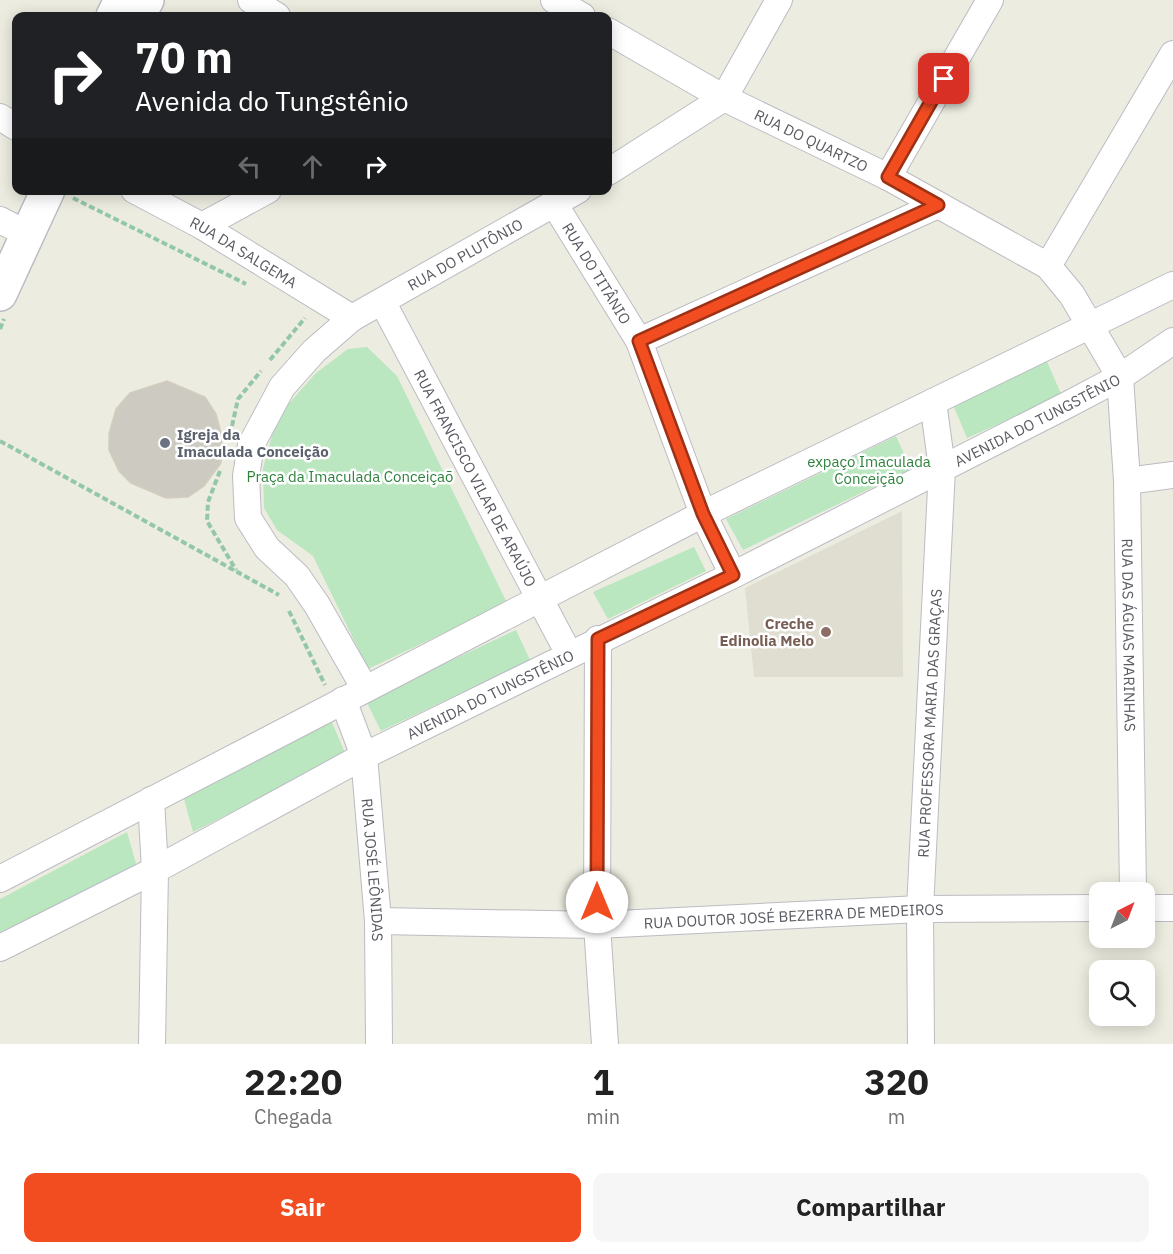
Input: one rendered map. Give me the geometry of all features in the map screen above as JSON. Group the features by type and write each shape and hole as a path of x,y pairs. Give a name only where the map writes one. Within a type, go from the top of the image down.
{"street":[{"path":"251,0 270,12"},
{"path":"612,169 724,98 779,0"},
{"path":"888,177 990,0"},
{"path":"559,1 576,12"},
{"name":"RUA DO QUARTZO","path":"612,33 724,98 888,177 1048,266"},
{"path":"1120,377 1072,295 1048,266 1173,54"},
{"path":"0,294 10,230 25,195"},
{"path":"10,230 56,195"},
{"name":"RUA DA SALGEMA","path":"143,195 202,226 352,318"},
{"path":"202,226 258,195"},
{"name":"RUA DO PLUTÔNIO","path":"352,318 383,303 570,195"},
{"name":"RUA DO TITÂNIO","path":"555,205 639,341 703,514 733,575"},
{"path":"639,341 938,205"},
{"path":"0,879 151,800 345,692 539,598 703,514 1173,285"},
{"name":"RUA FRANCISCO VILAR DE ARAÚJO","path":"383,303 569,654"},
{"path":"345,692 317,605 297,576 267,548 248,518 246,476 251,445 282,387 314,351 352,318"},
{"name":"AVENIDA DO TUNGSTÊNIO","path":"0,948 155,870 364,756 598,639 733,575 1120,377 1173,341"},
{"name":"RUA DAS ÁGUAS MARINHAS","path":"1120,377 1127,481 1133,882"},
{"name":"RUA PROFESSORA MARIA DAS GRAÇAS","path":"921,1044 920,909 942,468 933,402"},
{"path":"1127,481 1173,475"},
{"path":"598,639 597,925 605,1044"},
{"name":"RUA JOSÉ LEÔNIDAS","path":"345,692 364,756 378,921 379,1044"},
{"path":"151,800 155,870 152,1044"},
{"name":"RUA DOUTOR JOSÉ BEZERRA DE MEDEIROS","path":"378,921 597,925 920,909 1089,908"},
{"path":"1155,908 1173,908"}],"path":[{"path":"63,195 256,289"},
{"path":"230,432 238,399 308,315 297,310"},
{"path":"0,441 282,597"},
{"path":"223,465 208,502 207,521 238,572"},
{"path":"287,607 345,692"}],"shaded area":[{"name":"Creche Edinolia Melo","path":"902,511 903,677 754,677 745,588"}],"green space":[{"name":"Praça da Imaculada Conceiçaõ","path":"367,347 397,376 507,603 368,669 313,556 277,530 264,508 263,468 277,417 316,373 348,349"},
{"path":"1045,357 1062,396 967,438 954,407"},
{"name":"expaço Imaculada Conceição","path":"896,436 911,469 743,550 726,519"},
{"path":"694,547 706,571 608,619 593,592"},
{"path":"516,630 530,660 381,731 366,701"},
{"path":"331,720 346,755 193,832 184,799"},
{"path":"127,832 137,867 0,932 0,899"}],"building":[{"name":"Igreja da Imaculada Conceição","path":"167,381 205,397 216,414 222,437 221,463 204,486 188,497 166,498 131,483 119,471 109,450 109,434 116,409 130,393"}],"place":[{"name":"Igreja da Imaculada Conceição","path":"165,443"},
{"name":"Creche Edinolia Melo","path":"826,632"}],"route":[{"path":"597,902 598,639 733,575 703,514 639,341 938,205 888,177 944,79"}]}
